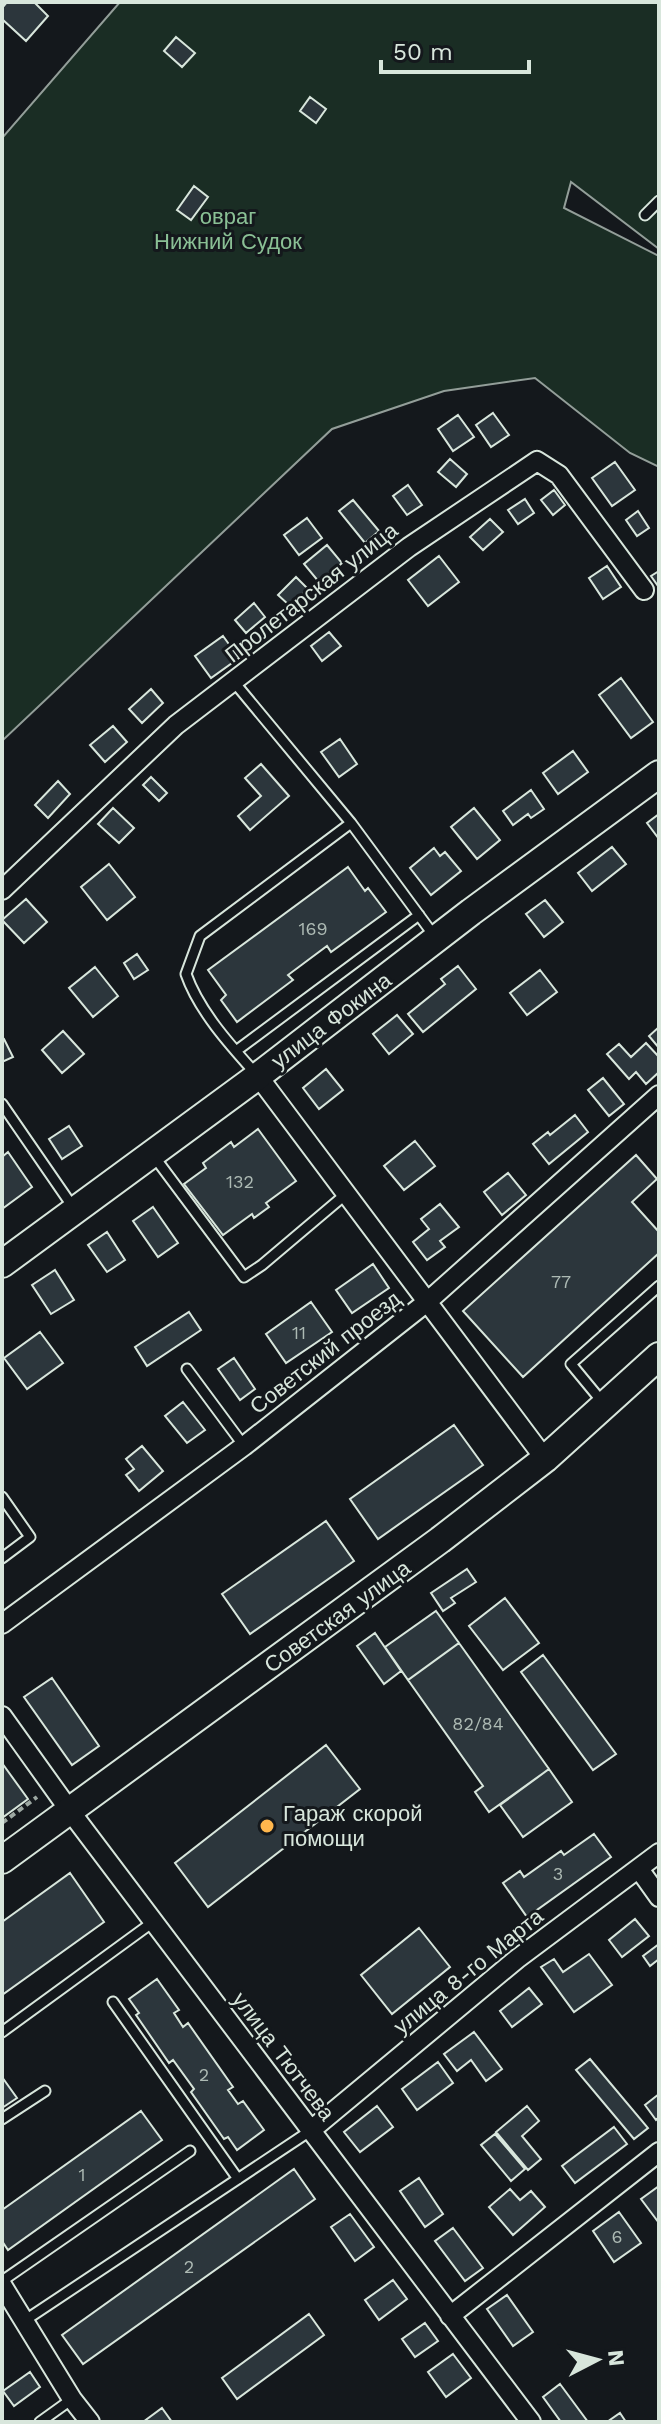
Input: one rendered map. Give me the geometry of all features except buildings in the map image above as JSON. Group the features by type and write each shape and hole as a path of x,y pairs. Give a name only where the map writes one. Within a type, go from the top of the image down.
{"main road":[{"name":"улица Фокина","path":"2,1264 659,774"},
{"name":"Советская улица","path":"2,1860 440,1540 545,1459 659,1356"}],"street":[{"name":"Пролетарская улица","path":"2,890 176,725 409,547 537,461 559,475 644,590"},
{"path":"258,1076 545,1459"},
{"name":"Советский проезд","path":"2,1624 244,1446 427,1302 659,1095"},
{"name":"улица Тютчева","path":"2,1716 153,1922 531,2422"},
{"name":"улица 8-го Марта","path":"310,2131 517,1959 659,1853"},
{"path":"639,1869 659,1897"},
{"path":"450,2316 659,2152"},
{"path":"2,2283 72,2399 90,2422"}],"lane":[{"path":"645,215 659,201"},
{"path":"234,682 351,823 437,940"},
{"path":"258,1076 192,990 186,974 200,936 351,823"},
{"path":"236,1051 419,915"},
{"path":"2,1104 76,1210"},
{"path":"152,1154 244,1277 346,1194"},
{"path":"605,1404 571,1364 659,1286"},
{"path":"187,1369 244,1446"},
{"path":"2,1497 30,1537 2,1558"},
{"path":"2,2032 153,1922"},
{"path":"113,2002 238,2179"},
{"path":"2,2119 45,2091"},
{"path":"24,2321 310,2131"},
{"path":"2,2283 190,2151"},
{"path":"40,2422 72,2399"}],"path":[{"path":"2,1823 39,1796"}],"green space":[{"name":"овраг Нижний Судок","path":"120,2 659,2 659,249 571,182 564,208 659,256 659,467 630,453 535,378 444,391 332,429 2,741 2,138"}],"place":[{"name":"Гараж скорой помощи","path":"267,1826"}]}
